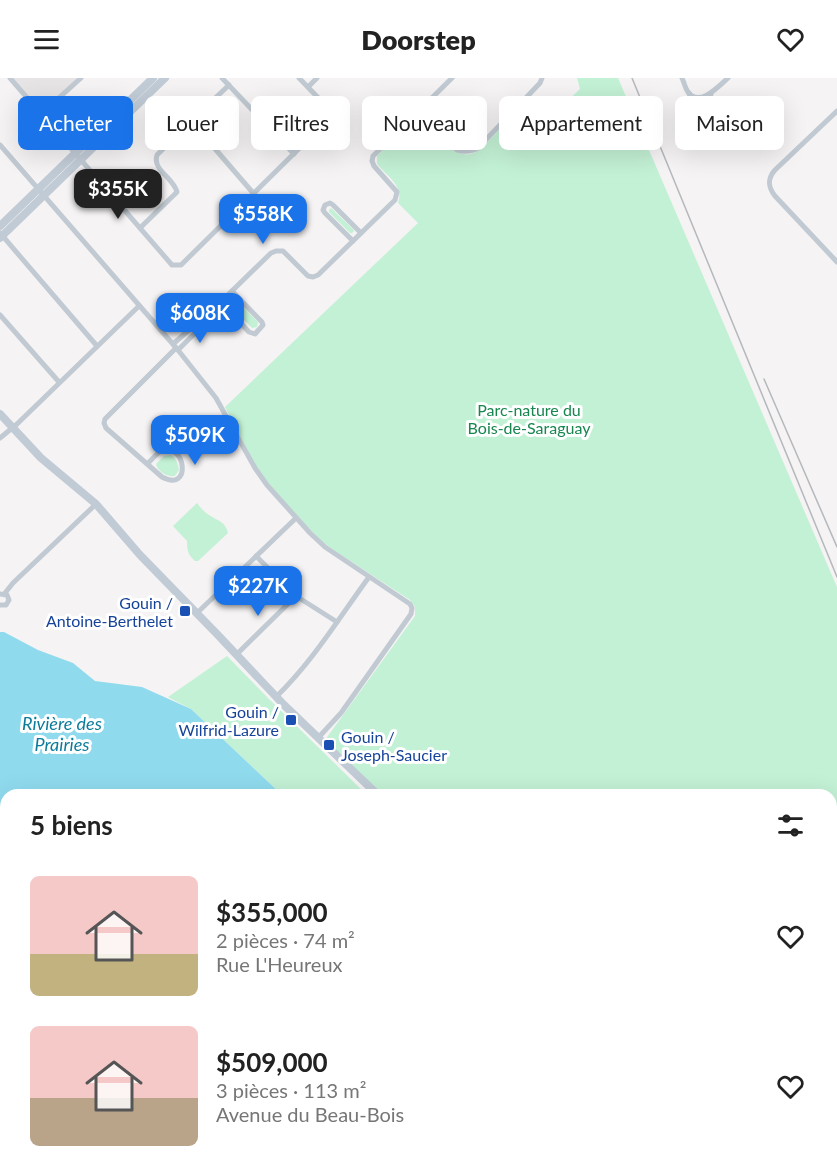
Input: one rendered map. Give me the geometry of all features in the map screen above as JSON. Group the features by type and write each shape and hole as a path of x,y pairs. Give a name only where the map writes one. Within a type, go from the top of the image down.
{"street":[{"path":"10,78 26,96"},
{"path":"61,96 81,78"},
{"path":"97,346 1,235 153,78"},
{"path":"78,156 165,78"},
{"path":"222,78 294,154"},
{"path":"73,150 172,265 181,265 329,120 332,115 330,110 299,78"},
{"path":"308,87 317,78"},
{"path":"433,96 452,78"},
{"path":"487,139 540,84 542,78"},
{"path":"682,78 695,109 708,101 711,94"},
{"path":"689,93 701,98 711,94 728,78"},
{"path":"217,96 229,85"},
{"path":"837,111 775,170 769,182 770,189 775,196 837,262"},
{"path":"0,146 176,347 216,398 255,468 296,518 326,547 410,604 411,614 341,712 318,738"},
{"path":"140,228 177,192 175,185 156,164 155,159 162,150"},
{"path":"215,150 254,194"},
{"path":"147,464 161,451 170,450 180,459 183,467 179,477 174,480 162,477 147,464 106,428 105,419 176,347 195,333 195,327 271,253 282,251 308,276 313,277 395,200 397,196 395,189 372,161 373,156 379,150"},
{"path":"457,150 463,152 475,150"},
{"path":"0,156 5,151"},
{"path":"0,226 41,193"},
{"path":"353,241 325,213 323,210 325,205 330,203 333,205 361,233"},
{"path":"221,302 249,332 255,334 262,328 262,322 232,291"},
{"path":"0,438 139,306"},
{"path":"0,315 59,382"},
{"path":"0,414 49,464 96,504 140,555 276,697 372,789"},
{"path":"0,605 6,605 8,602 8,596 2,594 15,580 96,504"},
{"path":"197,613 296,518"},
{"path":"256,556 296,596 337,622"},
{"path":"276,697 319,648 369,577"},
{"path":"236,655 296,596"}],"shaded area":[{"path":"10,78 81,78 61,96 26,96"}],"green space":[{"name":"Parc-nature du Bois-de-Saraguay","path":"577,78 618,78 626,96 573,96 580,89"},
{"name":"Parc-nature du Bois-de-Saraguay","path":"499,129 499,150 649,150 837,587 837,789 377,789 325,740 415,616 415,607 410,600 319,539 266,480 253,461 225,407 418,223 398,203 397,187 377,164 377,156 383,150 454,150 471,154 478,150 487,150 487,142"},
{"path":"331,208 353,229 352,233 329,212"},
{"path":"236,300 258,322 257,327 252,328 232,307 232,302"},
{"path":"171,455 179,468 175,476 163,473 156,464 164,456"},
{"path":"197,503 205,512 223,524 228,533 198,561 195,561 188,552 187,541 173,526"},
{"path":"227,656 361,789 276,789 191,709 168,697"}],"water":[{"name":"Rivière des Prairies","path":"0,632 4,632 38,650 73,663 95,681 142,687 191,709 276,789 0,789"}],"tram line":[{"path":"632,78 837,577"},
{"path":"764,379 837,547"}],"place":[{"name":"Gouin / Antoine-Berthelet","path":"185,611"},
{"name":"Gouin / Wilfrid-Lazure","path":"291,720"},
{"name":"Gouin / Joseph-Saucier","path":"329,745"}]}
